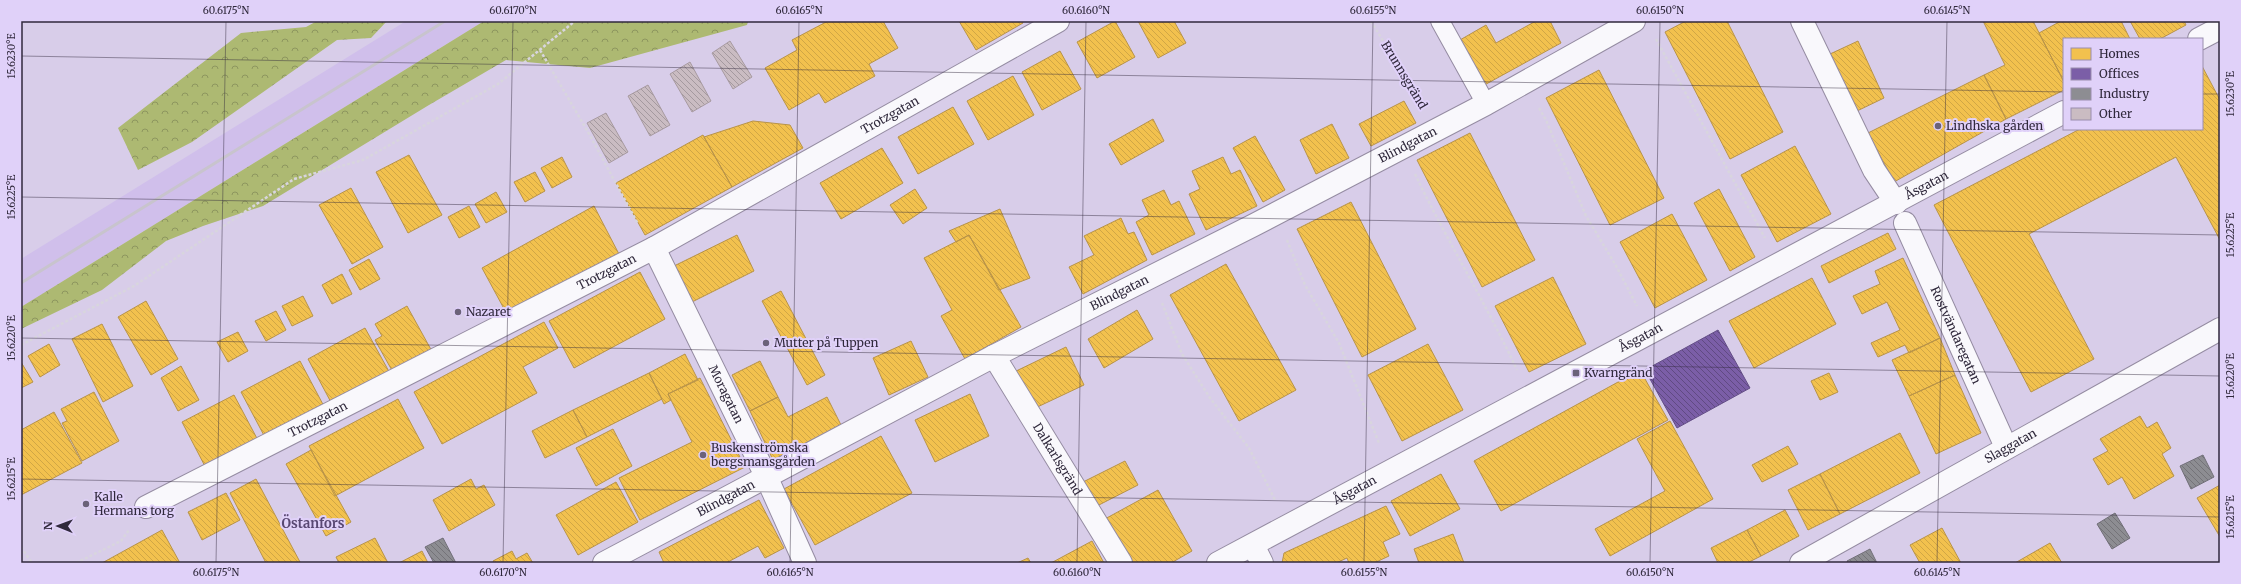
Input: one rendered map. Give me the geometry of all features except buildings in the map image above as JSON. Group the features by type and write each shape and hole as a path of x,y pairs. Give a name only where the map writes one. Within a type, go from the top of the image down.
{"street":[{"name":"Trotzgatan","path":"146,507 654,248 717,210 1058,21"},
{"name":"Blindgatan","path":"604,563 994,356 1277,213 1437,130 1634,21"},
{"path":"1802,21 1874,170 1896,203"},
{"path":"2201,38 2220,28"},
{"name":"Åsgatan","path":"1218,563 1257,554 1288,526 1780,265 2063,113"},
{"name":"Rostvändaregatan","path":"1905,223 2006,447"},
{"name":"Moragatan","path":"654,248 766,476 805,563"},
{"name":"Slaggatan","path":"1801,563 2006,447 2220,329"},
{"name":"Dalkarlsgränd","path":"994,356 1121,563"}],"lane":[{"path":"1440,21 1486,104"}],"path":[{"path":"21,345 134,286 294,180 363,160 498,84 575,21"},
{"name":"Brunnsgränd","path":"1371,21 1437,130"},
{"path":"1658,42 1780,265"},
{"path":"540,50 588,132 644,236 654,248"},
{"path":"1538,107 1546,120 1586,216 1615,264 1650,333"},
{"path":"1401,148 1410,161 1437,220 1507,348 1530,398"},
{"path":"1277,213 1305,285 1339,344 1363,407 1392,471"},
{"path":"1149,278 1163,304 1182,354 1210,398 1248,448 1288,526"},
{"path":"76,563 121,541 146,507"},
{"path":"21,547 32,563"}],"shaded area":[{"path":"406,21 484,21 21,307 21,259"}],"green space":[{"path":"317,21 387,21 371,38 337,40 192,142 138,170 118,128 241,33 306,27"},
{"path":"484,21 748,21 747,25 590,68 506,60 263,206 203,226 166,241 102,290 21,329 21,307"}],"railway":[{"path":"21,283 445,21"}],"place":[{"name":"Lindhska gården","path":"1938,126"},
{"name":"Nazaret","path":"458,312"},
{"name":"Mutter på Tuppen","path":"766,343"},
{"name":"Kvarngränd","path":"1576,373"},
{"name":"Buskenströmska bergsmansgården","path":"703,455"},
{"name":"Kalle Hermans torg","path":"86,504"}],"district":[{"name":"Östanfors","path":"313,523"}]}
